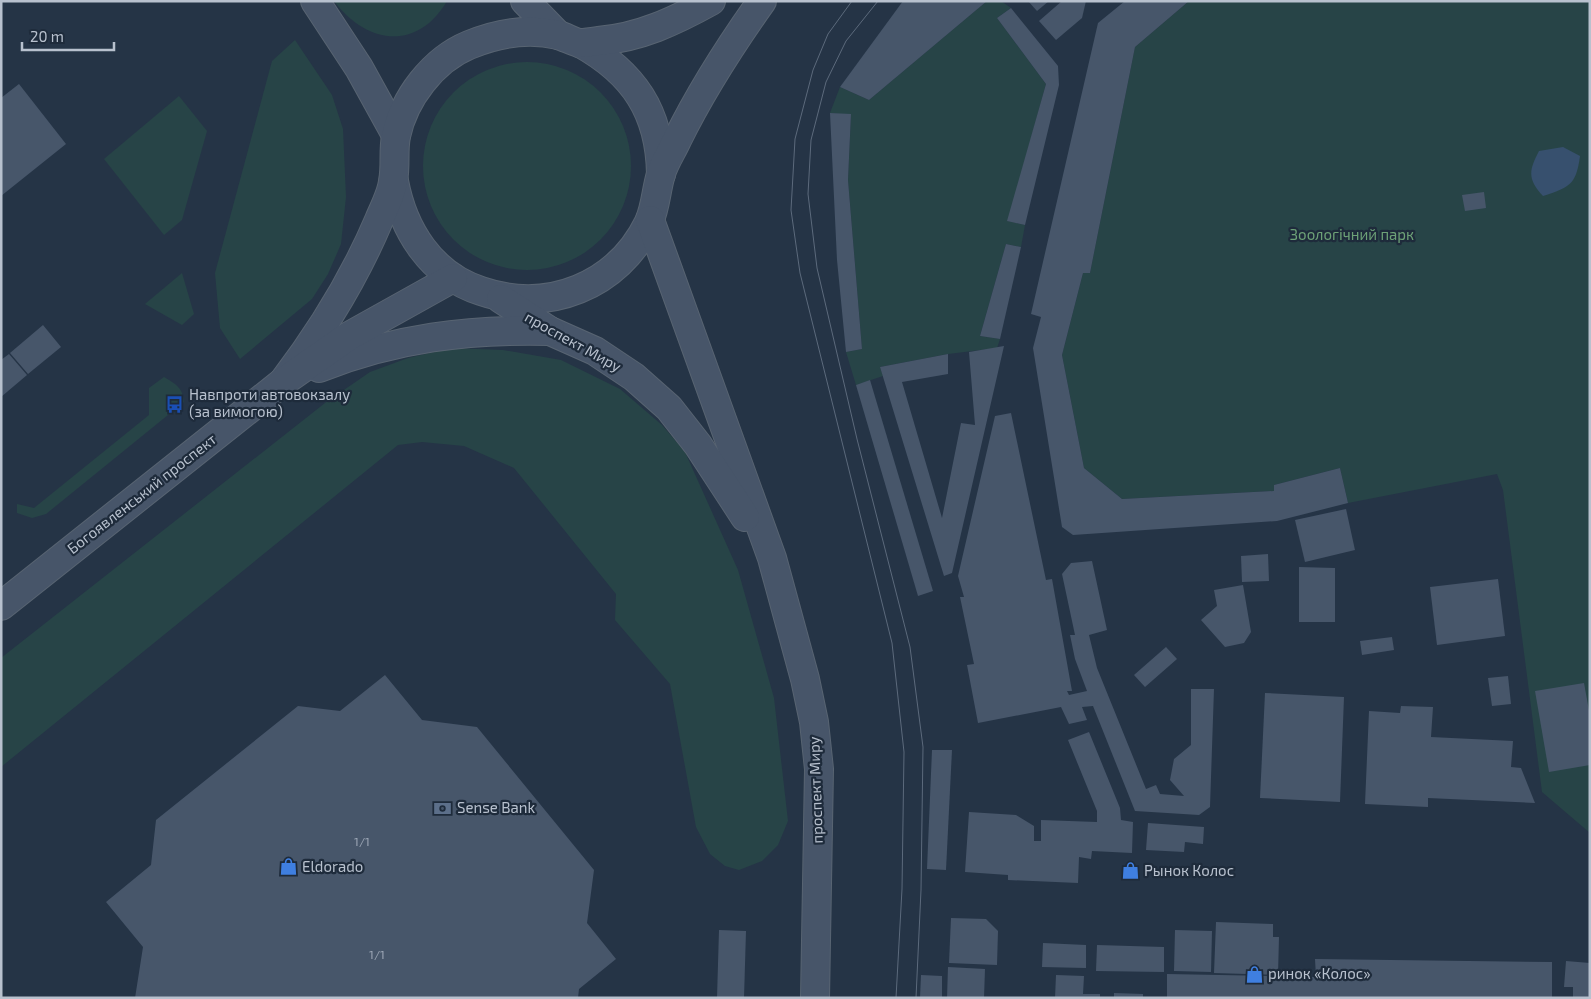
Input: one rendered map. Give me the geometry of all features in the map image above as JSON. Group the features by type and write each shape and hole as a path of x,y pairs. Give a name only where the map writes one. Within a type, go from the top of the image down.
{"main road":[{"path":"315,1 360,68 396,135"},
{"path":"394,181 398,204 411,232 435,264 453,278 474,289 496,296 519,300 542,299 566,294 587,286 607,274 625,258 639,240 650,220 658,197 661,174 660,151 655,128 647,106 634,86 619,69 600,54 569,39 525,1"},
{"name":"Богоявленський проспект","path":"283,382 328,320 348,287 394,181 392,158 396,135 404,113 415,92 435,68 466,46 488,37 511,32 534,32 569,39 616,40 650,31 684,17 711,1"},
{"path":"661,174 708,82 762,1"},
{"name":"проспект Миру","path":"650,220 772,558 805,679 814,722 819,769 814,998"},
{"name":"Богоявленський проспект","path":"1,606 283,382 348,336 453,278"},
{"name":"проспект Миру","path":"496,296 550,331 595,350 634,377 669,408 698,445 772,558"},
{"path":"283,382 334,362 387,346 440,335 495,330 550,331"}],"green space":[{"path":"334,1 447,1 435,17 421,29 406,35 391,36 376,33 361,26"},
{"path":"987,1 1001,1 1011,8 997,18 1046,84 1008,221 1025,225 1021,247 1006,244 980,336 1000,339 997,348 948,354 880,367 883,376 856,385 846,352 862,349 848,180 851,115 830,113 840,87 869,100"},
{"name":"Зоологічний парк","path":"1189,1 1590,1 1590,833 1542,792 1503,490 1497,474 1348,503 1340,468 1274,485 1274,491 1122,499 1084,468 1062,355 1083,273 1090,273 1135,47"},
{"path":"295,40 332,95 343,129 346,197 341,244 328,274 312,299 240,359 220,328 215,273 272,61"},
{"path":"527,62 547,64 567,70 576,74 601,92 619,117 623,126 629,146 631,166 629,186 623,206 619,215 601,240 576,258 567,262 547,268 527,270 507,268 487,262 478,258 453,240 435,215 431,206 425,186 423,166 425,146 431,126 435,117 453,92 478,74 487,70 507,64"},
{"path":"179,96 207,131 182,220 164,235 104,159"},
{"path":"182,273 194,314 182,325 145,304"},
{"path":"452,348 503,350 561,360 620,389 662,425 685,452 738,570 774,698 788,821 778,845 762,861 739,870 725,866 710,854 696,827 670,684 615,620 616,594 514,468 464,446 422,442 398,445 1,767 1,658 325,403 370,372 408,358"},
{"path":"164,377 178,387 184,402 46,514 32,518 17,513 17,504 34,508 149,415 149,388"}],"water":[{"path":"1563,147 1580,156 1574,179 1566,187 1543,196 1532,179 1533,164 1539,151"}],"building":[{"path":"903,1 987,1 869,100 840,87"},
{"path":"1028,1 1049,1 1037,11"},
{"path":"1062,1 1086,1 1082,18 1056,40 1039,21"},
{"path":"1125,1 1189,1 1135,47 1090,273 1083,273 1062,355 1084,468 1122,499 1274,491 1274,485 1340,468 1348,503 1277,521 1073,535 1062,527 1033,348 1041,317 1031,314 1098,23"},
{"path":"1011,8 1058,66 1059,85 1025,225 1007,221 1046,84 997,18"},
{"path":"19,84 66,144 1,196 1,98"},
{"path":"830,113 851,114 848,180 862,349 846,352 837,260"},
{"path":"1484,192 1486,208 1465,211 1462,195"},
{"path":"1006,244 1021,247 1000,339 980,336"},
{"path":"43,325 61,347 28,374 10,353"},
{"path":"1004,346 952,573 944,576 880,367 948,354 948,374 902,382 942,518 961,423 975,425 969,352"},
{"path":"9,354 27,375 1,397 1,360"},
{"path":"870,380 933,591 918,596 856,385"},
{"path":"1011,413 1046,580 1052,579 1072,691 1067,691 1069,695 1087,691 1075,659 1070,635 1075,635 1062,574 1071,563 1092,561 1107,630 1089,635 1097,668 1146,789 1156,785 1160,794 1184,796 1170,780 1174,759 1191,745 1191,689 1214,689 1210,807 1199,815 1135,811 1093,706 1082,707 1087,720 1069,724 1061,707 978,723 967,665 974,664 960,597 964,597 958,576 995,416"},
{"path":"1346,509 1355,550 1305,562 1295,520"},
{"path":"1268,554 1269,581 1242,582 1241,556"},
{"path":"1299,567 1335,568 1335,622 1299,622"},
{"path":"1498,579 1505,636 1437,645 1430,587"},
{"path":"1243,585 1251,632 1244,643 1225,647 1201,620 1217,606 1214,590"},
{"path":"1392,637 1394,650 1362,655 1360,641"},
{"path":"1166,647 1177,659 1145,687 1134,675"},
{"path":"385,675 422,720 477,727 594,870 587,923 616,959 579,989 578,998 135,998 143,947 106,902 151,865 156,820 298,706 340,711"},
{"path":"1508,676 1511,704 1492,706 1488,678"},
{"path":"1584,683 1590,716 1590,765 1549,772 1535,691"},
{"path":"1265,693 1344,697 1340,802 1260,798"},
{"path":"1401,706 1433,707 1431,737 1513,741 1511,767 1521,768 1535,803 1428,798 1428,807 1365,804 1369,711 1400,713"},
{"path":"1089,732 1120,808 1121,820 1133,822 1132,853 1092,851 1091,859 1079,857 1078,883 1008,880 1008,875 965,872 969,812 1016,815 1034,826 1034,841 1041,841 1041,820 1097,822 1097,811 1068,740"},
{"path":"932,750 952,750 946,870 927,869"},
{"path":"1148,823 1204,827 1203,844 1185,842 1184,852 1146,850"},
{"path":"951,918 986,919 998,931 997,965 949,963"},
{"path":"1216,922 1273,924 1273,937 1279,937 1278,975 1214,973"},
{"path":"719,930 746,931 744,998 717,998"},
{"path":"1175,930 1212,931 1211,972 1174,971"},
{"path":"1043,943 1086,945 1086,968 1042,967"},
{"path":"1097,945 1164,947 1164,972 1096,971"},
{"path":"1315,959 1552,962 1552,998 1167,998 1167,974 1316,977"},
{"path":"1566,961 1590,963 1590,998 1573,998 1573,987 1564,987"},
{"path":"948,967 985,969 984,998 947,998"},
{"path":"921,975 942,976 942,998 920,998"},
{"path":"1056,975 1084,976 1083,994 1100,994 1100,998 1055,998"},
{"path":"1114,993 1143,994 1143,998 1114,998"}],"tram line":[{"path":"852,1 828,34 813,70 795,139 791,210 800,273 892,643 904,752 902,889 896,998"},
{"path":"878,1 846,41 826,82 811,140 808,194 817,268 857,439 910,647 923,747 921,890 916,998"}],"place":[{"name":"Навпроти автовокзалу (за вимогою)","path":"175,404"},
{"name":"Sense Bank","path":"443,808"},
{"name":"Eldorado","path":"288,867"},
{"name":"Рынок Колос","path":"1130,871"},
{"name":"ринок «Колос»","path":"1254,974"}]}
